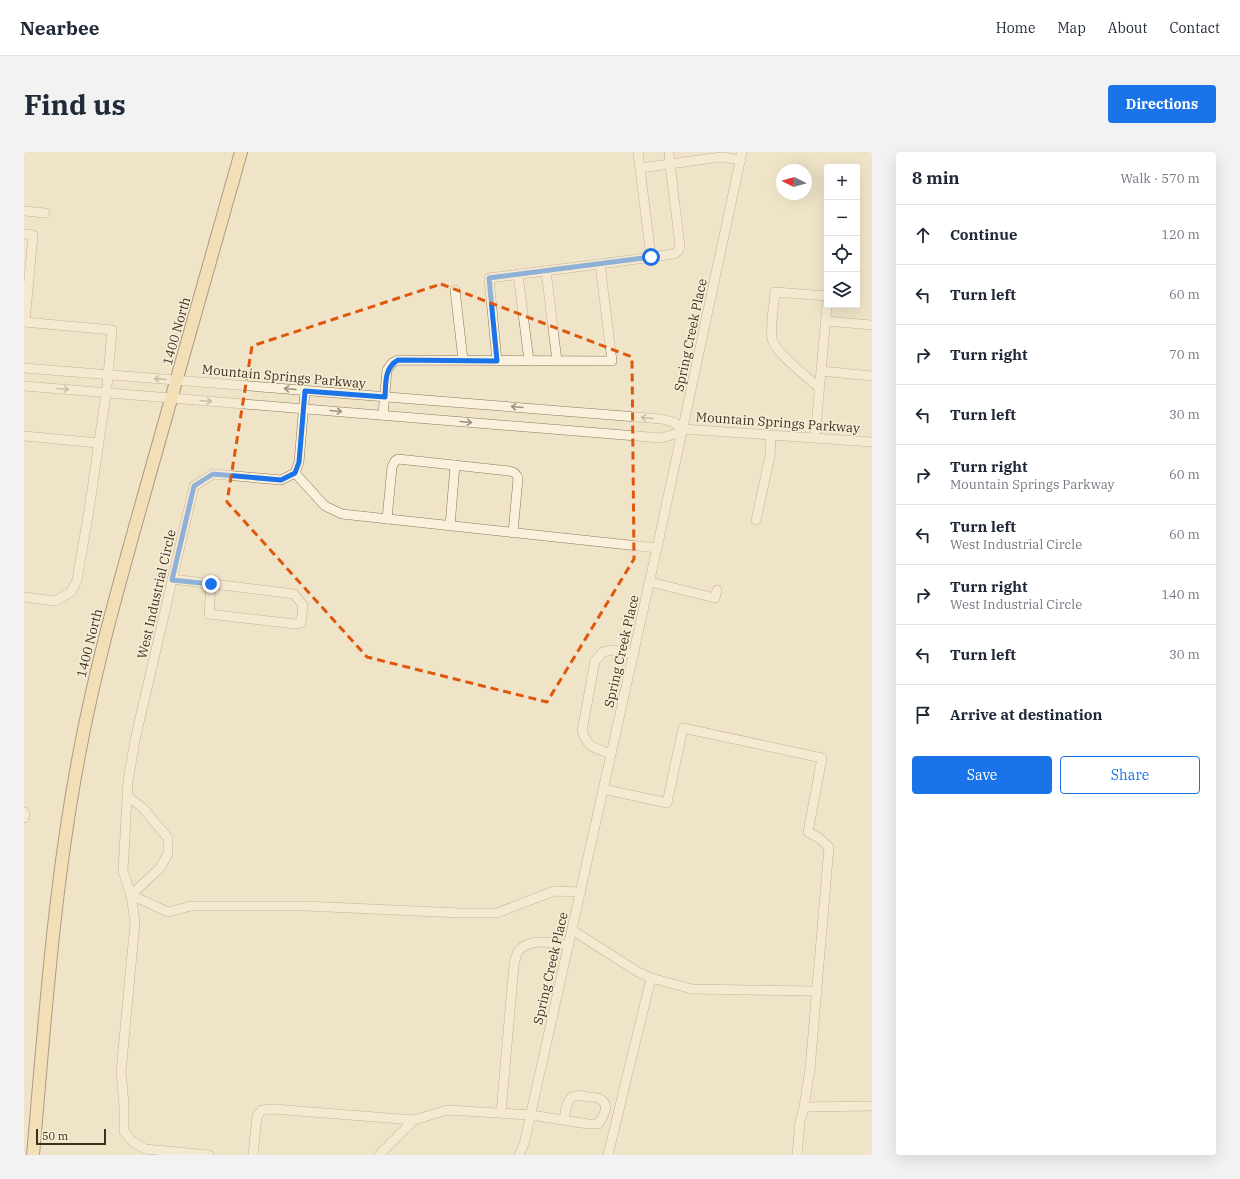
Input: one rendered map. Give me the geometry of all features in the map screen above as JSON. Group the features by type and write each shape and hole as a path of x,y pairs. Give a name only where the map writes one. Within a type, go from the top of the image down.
{"main road":[{"name":"1400 North","path":"34,1152 53,928 66,831 92,689 107,626 241,152"}],"street":[{"path":"638,152 651,257"},
{"path":"497,361 489,278 674,254 678,251 680,246 668,152"},
{"path":"640,168 670,164 698,156 741,156"},
{"name":"Spring Creek Place","path":"520,1155 531,1115 650,582 741,156"},
{"path":"24,212 46,213"},
{"path":"24,234 33,235 24,322 112,330 109,375 77,580 71,592 56,601 24,597"},
{"path":"383,415 387,370 392,363 398,360 612,361 600,264"},
{"path":"546,271 557,361"},
{"path":"518,274 529,361"},
{"path":"455,290 463,360"},
{"path":"819,388 781,353 772,338 775,292 824,296"},
{"path":"815,438 827,308"},
{"path":"826,321 872,325"},
{"name":"Mountain Springs Parkway","path":"24,368 662,419 673,422 683,429 872,442"},
{"path":"821,371 872,376"},
{"name":"Mountain Springs Parkway","path":"24,386 661,438 675,434 683,429"},
{"path":"305,391 299,462 295,473 325,506 342,514 657,548"},
{"path":"756,520 770,456 771,435"},
{"path":"24,436 98,443"},
{"path":"387,519 392,467 395,461 398,459 455,465 509,471 514,472 517,475 518,479 513,533"},
{"path":"450,526 455,465"},
{"name":"West Industrial Circle","path":"209,1155 145,1149 134,1142 124,1132 124,1105 121,1072 135,922 131,895 123,871 128,781 135,740 194,486 213,474 281,480 295,473"},
{"path":"172,580 211,584 294,594 303,605 301,623 294,624 209,614 211,584"},
{"path":"650,582 715,598 717,590"},
{"path":"611,754 592,747 585,740 582,731 596,661 603,652 612,650 634,654"},
{"path":"603,789 667,803 683,728 822,758 808,832 819,838 829,847 810,1069 804,1107 800,1121 797,1155"},
{"path":"127,796 143,808 168,838 168,854 160,868 131,895 168,912 192,906 306,906 460,913 497,913 554,890 581,892"},
{"path":"24,812 24,818"},
{"path":"572,930 650,978 692,989 816,991"},
{"path":"501,1113 514,966 518,951 530,943 545,942 569,945"},
{"path":"608,1155 650,978"},
{"path":"253,1155 257,1116 262,1110 273,1109 414,1120 448,1110 531,1115 588,1124 598,1124 604,1116 606,1109 604,1103 600,1099 578,1095 572,1098 568,1103 564,1120"},
{"path":"804,1107 872,1106"},
{"path":"379,1155 414,1120"}],"highlighted area":[{"path":"441,284 632,357 634,559 547,702 367,657 227,502 252,346"}],"route":[{"path":"211,584 172,580 194,486 213,474 281,480 295,473 299,462 305,391 385,397 387,370 392,363 398,360 497,361 489,278 651,257"}]}
